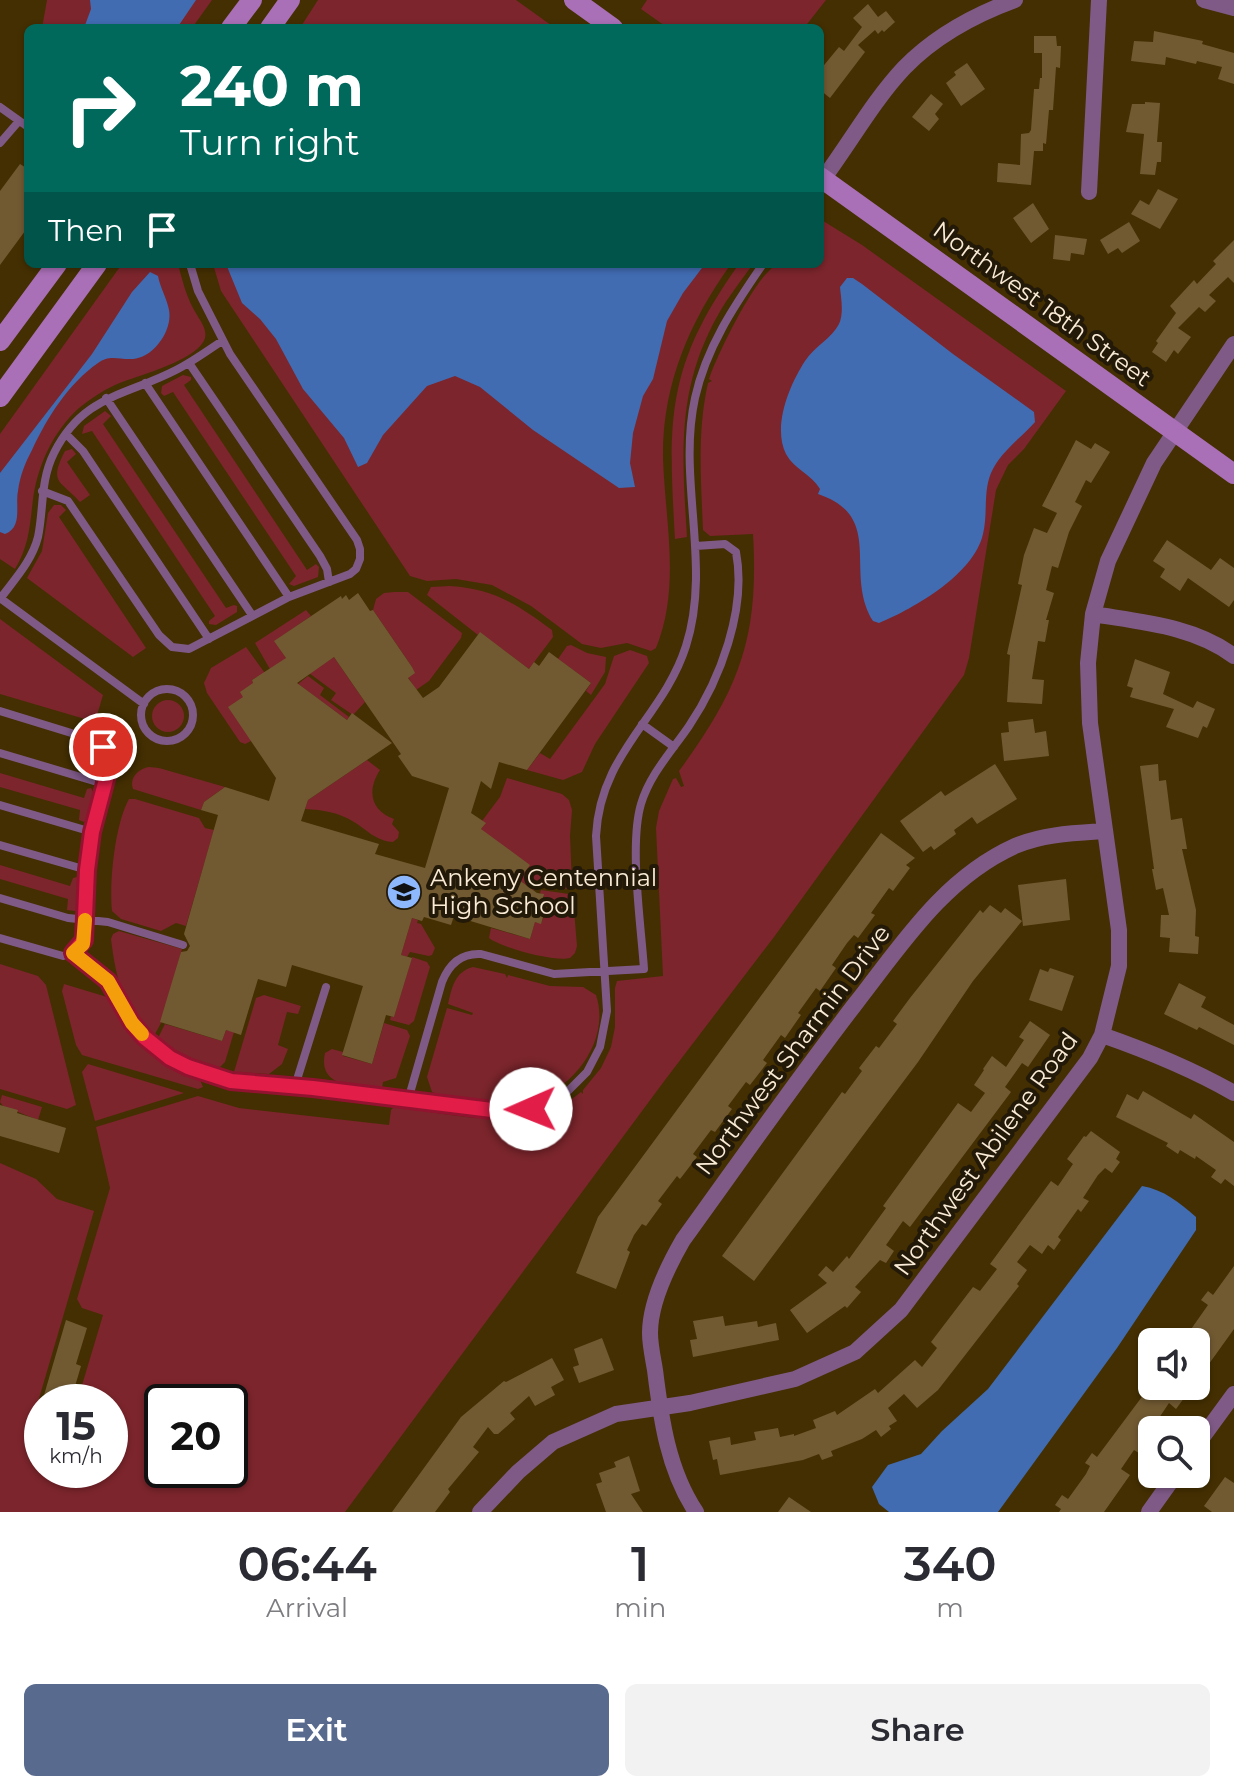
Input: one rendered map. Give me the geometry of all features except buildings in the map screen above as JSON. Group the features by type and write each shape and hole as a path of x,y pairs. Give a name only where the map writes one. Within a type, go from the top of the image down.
{"main road":[{"path":"234,24 252,0"},
{"path":"273,24 290,0"},
{"path":"574,0 607,24"},
{"name":"Northwest 18th Street","path":"824,182 1234,474"},
{"path":"0,341 54,268"},
{"path":"0,397 94,268"}],"street":[{"path":"824,176 894,80 912,61 970,19 1015,0"},
{"path":"1089,192 1099,0"},
{"path":"1204,0 1234,8"},
{"name":"Northwest Abilene Road","path":"480,1512 518,1472 553,1442 616,1414 660,1408 795,1379 855,1352 901,1310 1090,1058 1102,1035 1119,966 1119,930 1090,723 1088,663 1093,614 1108,561 1154,463 1234,344"},
{"path":"1093,614 1172,628 1203,638 1234,656"},
{"name":"Northwest Sharmin Drive","path":"696,1512 677,1476 660,1408 650,1331 666,1269 683,1240 833,1033 928,910 960,880 1016,846 1046,836 1105,831"},
{"path":"1102,1035 1153,1053 1234,1093"},
{"path":"1210,1427 1234,1394"},
{"path":"1149,1512 1166,1488"}],"lane":[{"path":"0,107 24,124"},
{"path":"0,143 19,121"},
{"path":"42,491 68,501 145,616 167,644 183,650 289,597 356,569 360,549 357,540 222,341 198,291 191,268"},
{"path":"73,953 108,981 132,1023 150,1042 170,1058 228,1081 515,1112 542,1106 566,1093 587,1072 600,1047 607,1011 596,823 603,794 617,761 672,678 685,648 695,602 696,546 690,448 694,400 710,350 723,324 760,268"},
{"path":"144,704 0,599 27,562 38,538 42,491 54,453 77,421 106,398 189,363 222,341"},
{"path":"189,363 320,556 329,582"},
{"path":"145,383 289,597"},
{"path":"106,398 252,615"},
{"path":"66,434 83,451 209,639"},
{"path":"408,1100 445,974 458,959 476,954 554,974 644,969 637,822 650,783 708,695 726,649 734,616 738,577 736,552 725,544 696,546"},
{"path":"174,690 181,693 192,707 192,724 182,737 174,741 157,739 144,728 141,719 144,704 157,691 174,690"},
{"path":"0,711 94,740 103,747 109,768 92,832 83,944 73,953 63,956 0,938"},
{"path":"642,724 674,747"},
{"path":"0,753 104,784"},
{"path":"0,805 92,832"},
{"path":"0,845 87,870"},
{"path":"0,898 85,921 108,922 183,945"},
{"path":"295,1086 326,987"}],"shaded area":[{"path":"47,0 212,0 195,24 43,24"},
{"path":"318,0 516,0 549,24 303,24"},
{"path":"647,0 826,0 807,24 662,24 641,9"},
{"path":"824,221 862,245 1066,391 1024,449 1008,465 996,490 964,675 774,937 345,1512 0,1512 0,1163 36,1179 57,1199 94,1211 43,1384 24,1384 24,1488 128,1488 128,1384 82,1384 103,1315 82,1308 77,1299 110,1188 96,1127 198,1096 239,1108 389,1125 394,1107 491,1119 539,1114 561,1106 581,1092 583,1094 601,1068 611,1047 615,1027 617,981 663,976 656,828 659,811 673,779 676,778 681,787 684,786 679,771 731,687 741,660 753,603 753,534 710,536 703,530 701,438 708,383 712,381 709,379 714,365 759,283 772,268 824,268"},
{"path":"119,268 179,268 205,338 191,354 110,387 87,401 70,417 54,438 43,461 35,486 26,544 15,569 0,559 0,434"},
{"path":"214,268 728,268 691,332 667,405 663,458 670,578 664,625 656,648 651,651 627,643 601,648 582,644 531,606 492,585 456,579 427,581 410,576 221,291"},
{"path":"736,268 750,268 722,308 704,342 695,370 685,423 687,537 675,539 672,460 677,395 697,333"},
{"path":"183,375 191,377 184,385 307,570 316,564 319,567 318,577 294,586 289,584 296,576 173,392 164,396 161,393 162,386"},
{"path":"105,411 111,416 103,424 226,608 237,606 237,612 216,625 209,624 215,616 92,431 82,434 84,426"},
{"path":"72,449 76,454 67,462 90,495 80,502 57,476 65,451"},
{"path":"54,505 61,505 66,510 59,517 146,648 133,657 27,578 42,551 48,513"},
{"path":"431,587 480,590 504,599 552,630 553,637 529,669 480,633 478,635 427,595"},
{"path":"408,592 462,633 429,681 416,690 408,677 412,667 373,610 376,599 384,593"},
{"path":"306,610 311,616 275,641 286,658 275,678 255,643"},
{"path":"0,619 103,695 95,722 0,694"},
{"path":"571,645 606,657 605,672 591,695 586,691 591,683 558,659"},
{"path":"246,647 272,683 257,677 243,697 251,741 245,744 240,742 207,693 204,683 211,668"},
{"path":"630,650 647,656 649,663 595,744 582,772 563,780 527,770 540,753 550,759 605,684 614,656"},
{"path":"334,657 365,702 353,715 331,700 336,693 309,673"},
{"path":"308,676 324,688 320,695 349,717 347,720 298,684"},
{"path":"168,700 179,705 184,716 179,727 168,732 157,727 152,716 157,705"},
{"path":"367,760 380,770 373,785 373,799 380,810 394,819 392,824 399,832 393,842 377,837 342,816 305,809 308,800"},
{"path":"149,767 225,787 204,802 201,810 133,789 135,775"},
{"path":"0,773 84,798 87,789 91,788 95,796 87,819 84,822 79,820 80,810 0,787"},
{"path":"507,778 562,794 569,800 572,810 572,884 567,889 536,884 534,891 519,880 481,829 485,824 482,821 500,797"},
{"path":"129,799 199,818 205,828 214,830 186,926 176,923 161,931 121,919 112,911 114,854"},
{"path":"0,865 70,886 73,878 77,877 80,881 78,908 75,911 67,910 68,899 0,879"},
{"path":"541,890 569,894 573,898 577,946 570,958 528,953 489,938 491,928 530,939 535,922 541,923 550,903 540,893"},
{"path":"412,918 418,920 417,923 421,924 435,948 432,955 410,952 407,957 401,955"},
{"path":"119,931 182,949 155,1034 135,1017 122,992 111,939"},
{"path":"412,957 427,962 430,967 414,1021 409,1025 390,1020 391,1016 394,1017"},
{"path":"0,964 38,976 46,985 76,1105 67,1109 0,1089"},
{"path":"473,967 505,974 507,978 508,975 550,986 583,987 596,995 598,1029 593,1045 585,1060 561,1086 531,1100 515,1102 432,1092 427,1077 447,1008 473,1013 448,1004 458,977"},
{"path":"64,984 107,997 143,1045 171,1067 200,1080 203,1087 198,1089 82,1055 76,1045 62,991"},
{"path":"264,995 301,1006 298,1014 287,1012 278,1045 288,1049 282,1064 269,1074 234,1072 256,998"},
{"path":"384,1023 407,1030 410,1036 396,1078 383,1082 382,1089 351,1086 333,1079 327,1073 325,1053 332,1049 343,1052 343,1056 372,1064"},
{"path":"165,1024 222,1041 226,1030 234,1032 225,1062 218,1069 210,1069 178,1056 157,1040"},
{"path":"88,1064 184,1093 95,1121 82,1072"},
{"path":"2,1095 42,1107 38,1120 3,1106 0,1102"}],"water":[{"path":"90,0 196,0 180,24 85,24 91,9"},
{"path":"228,268 702,268 667,321 653,379 643,396 633,433 630,463 635,487 619,488 533,430 480,387 455,376 427,386 383,435 367,463 358,467 344,438 303,389 276,339 242,303"},
{"path":"150,272 158,276 168,306 165,334 148,354 133,359 102,360 68,391 44,426 25,465 14,526 5,534 0,532 0,473 92,354 132,292"},
{"path":"847,278 862,284 1034,412 1035,422 1005,452 991,473 983,534 968,563 925,599 879,623 873,621 865,602 860,548 851,517 839,504 818,494 820,489 789,459 782,443 782,418 789,393 809,356 839,324 842,310 840,287"},
{"path":"1142,1186 1164,1194 1183,1206 1196,1217 1196,1230 1117,1348 998,1512 889,1512 879,1504 872,1487 888,1465 921,1454 988,1389"}],"slow traffic":[{"path":"85,920 83,944 73,953 108,981 132,1023 142,1034"}],"place":[{"name":"Ankeny Centennial High School","path":"404,892"}],"route":[{"path":"103,747 109,768 92,832 84,940 73,953 108,981 132,1023 150,1042 179,1063 228,1081 500,1111 531,1109"}]}
